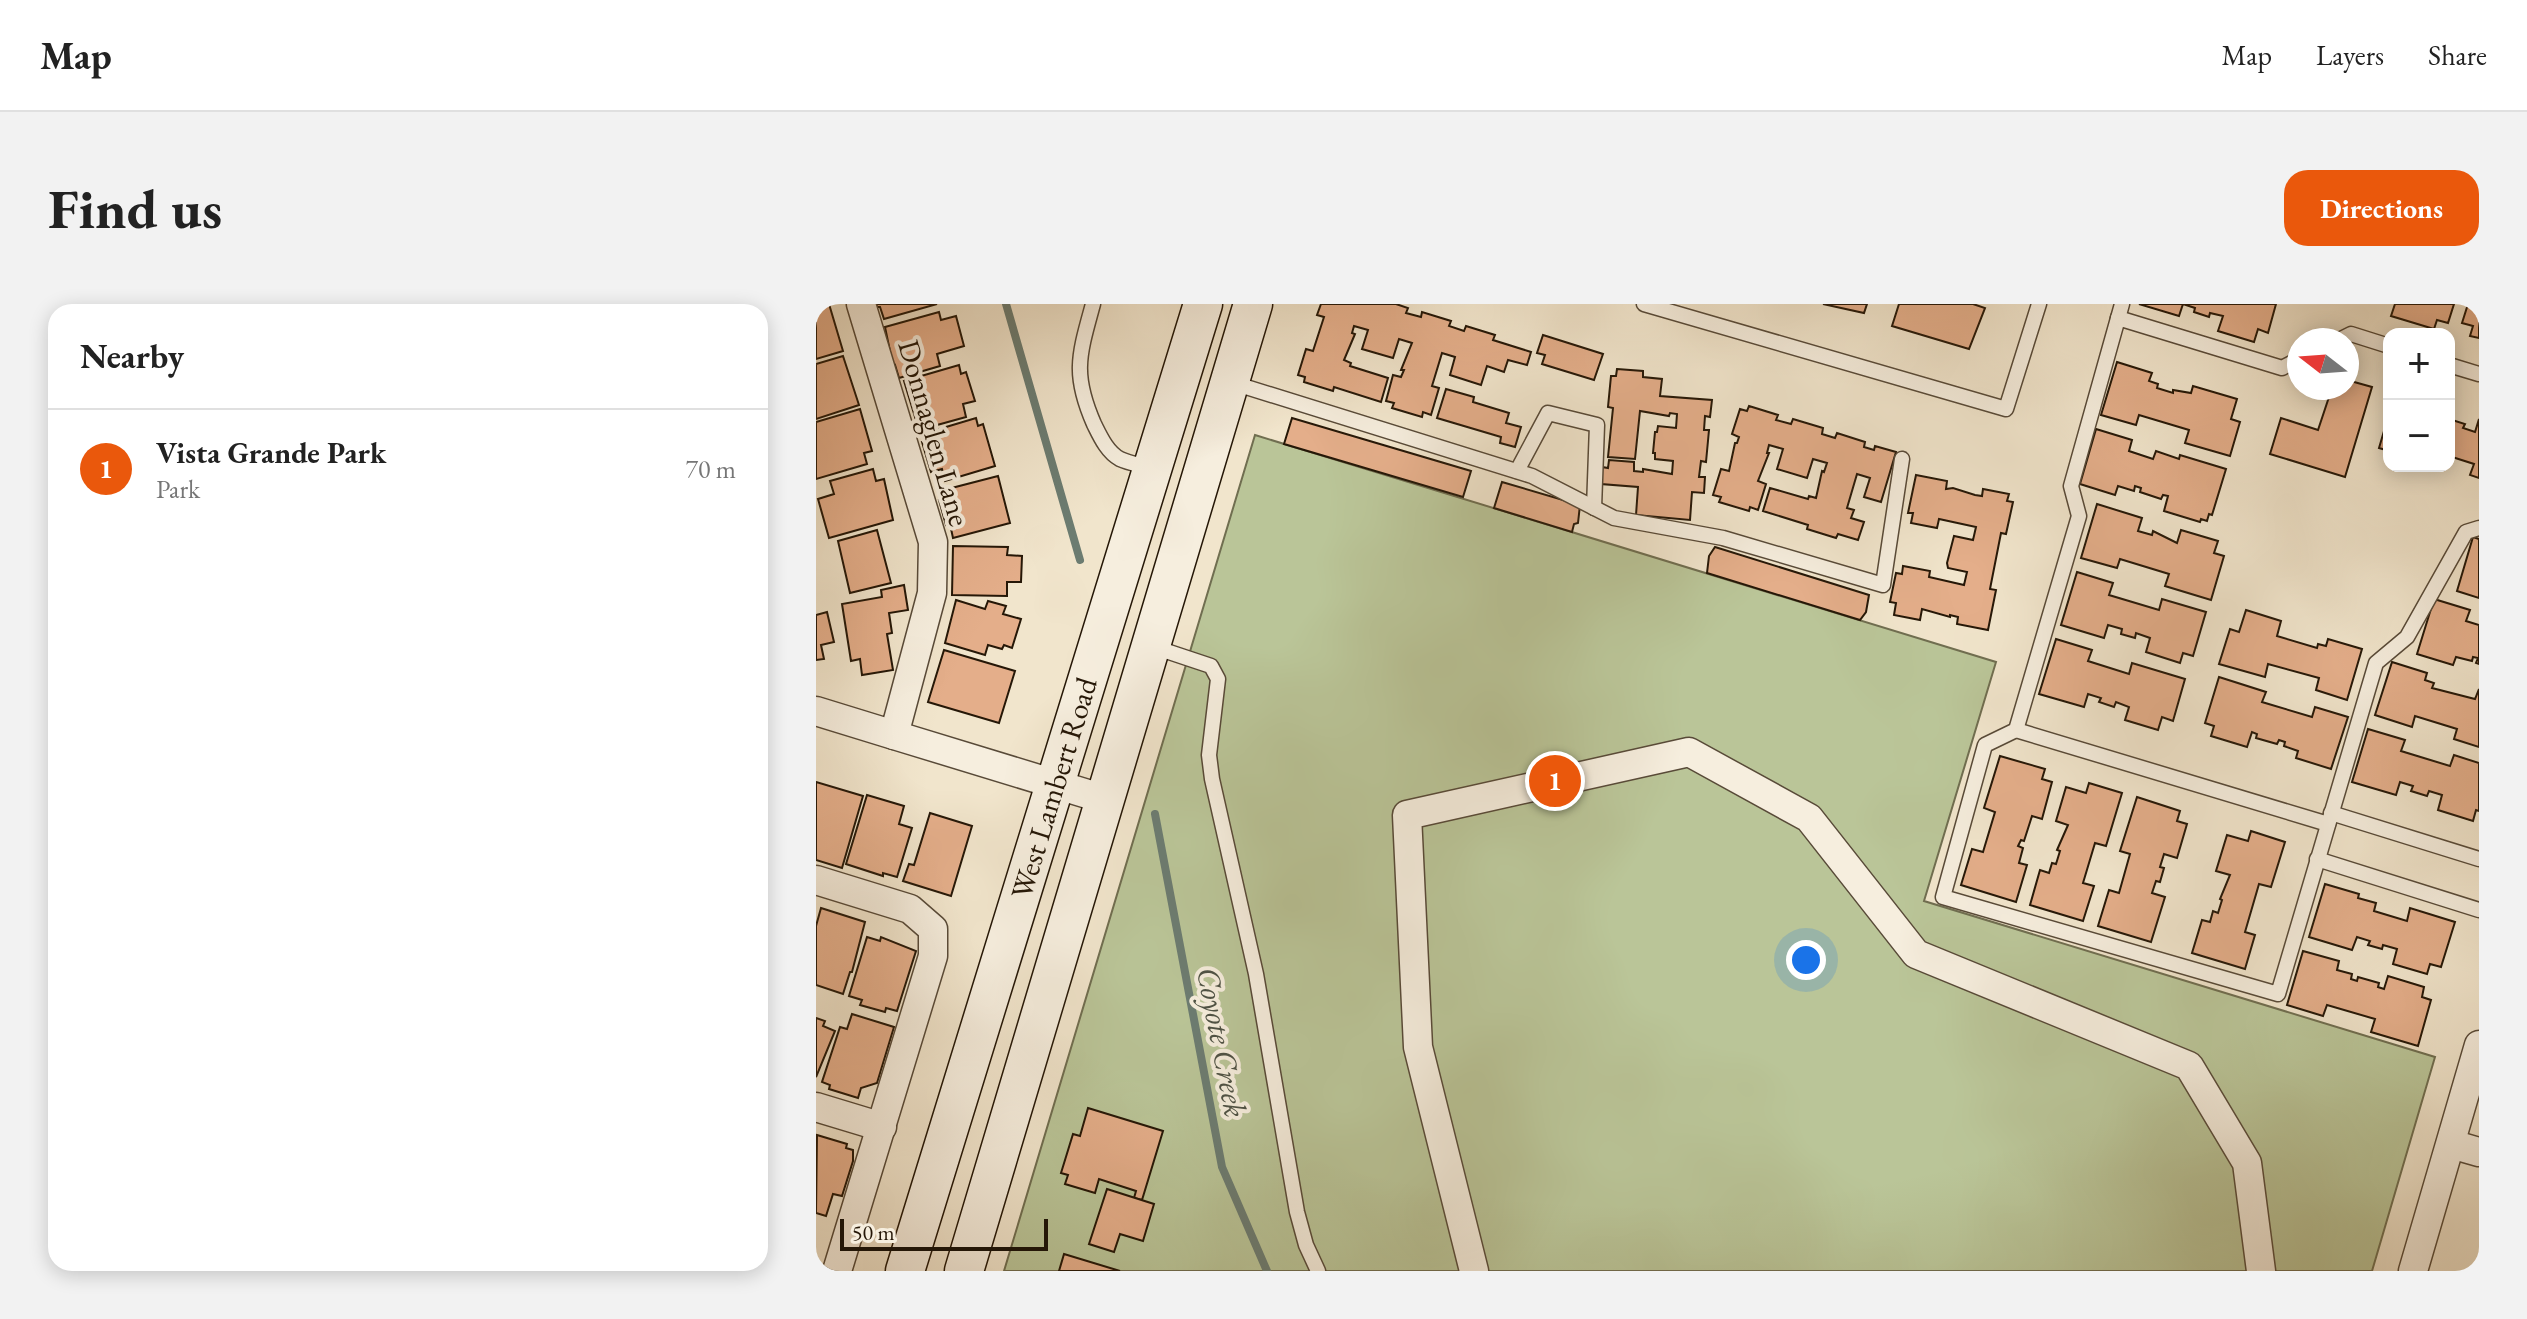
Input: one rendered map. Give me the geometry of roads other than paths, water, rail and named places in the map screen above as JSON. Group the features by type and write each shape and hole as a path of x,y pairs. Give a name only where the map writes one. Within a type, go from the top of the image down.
{"main road":[{"name":"West Lambert Road","path":"905,1271 1203,304"},
{"name":"West Lambert Road","path":"964,1271 1253,304"}],"street":[{"name":"Donnaglen Lane","path":"861,304 933,542 932,593 894,735"},
{"path":"816,711 1104,799"},
{"path":"1474,1271 1418,1047 1407,815 1689,752 1809,818 1916,954 2189,1066 2247,1163 2261,1271"},
{"path":"816,880 910,909 933,929 933,956 837,1271"},
{"path":"2413,1271 2479,1045"},
{"path":"816,1107 882,1127"},
{"path":"2451,1144 2479,1152"}],"lane":[{"path":"1093,304 1079,371 1084,399 1100,438 1113,453 1120,459 1153,469"},
{"path":"1644,304 2006,409 2039,304"},
{"path":"2016,730 2079,516 2071,486 2120,311 2282,368 2287,365"},
{"path":"2359,337 2383,344"},
{"path":"2455,367 2479,374"},
{"path":"1229,382 1532,476 1614,518 1723,538 1883,585 1902,459"},
{"path":"1517,471 1548,413 1597,425 1594,508"},
{"path":"2479,528 2466,532 2407,637 2376,663 2329,819 2317,859 2278,994 1943,897 1985,745 2016,730 2329,819 2479,859"},
{"path":"1150,646 1211,666 1218,679 1209,755 1212,779 1256,974 1297,1212 1306,1245 1318,1271"},
{"path":"2317,859 2479,910"}],"waterway":[{"name":"Coyote Creek","path":"1006,304 1080,560"},
{"name":"Coyote Creek","path":"1155,814 1222,1167 1267,1271"}],"place":[{"name":"Vista Grande Park","path":"1555,781"}]}
